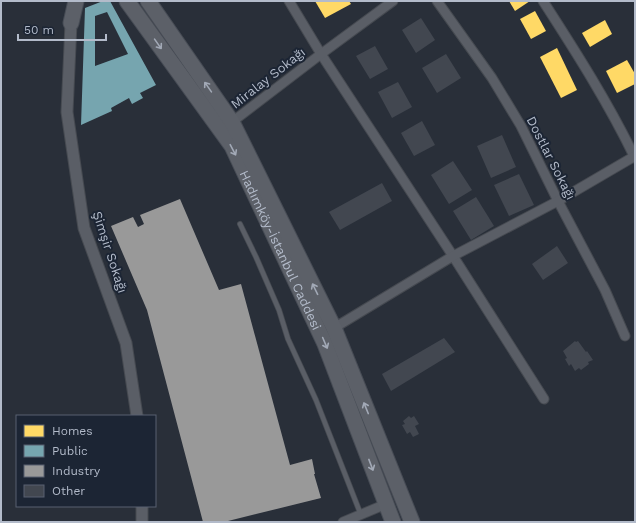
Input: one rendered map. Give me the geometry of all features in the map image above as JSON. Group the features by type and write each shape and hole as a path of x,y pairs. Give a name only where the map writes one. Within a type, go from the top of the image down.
{"main road":[{"path":"69,1 71,23"},
{"path":"71,23 76,1"},
{"name":"Hadımköy-İstanbul Caddesi","path":"127,1 232,146 325,344 393,522"},
{"name":"Hadımköy-İstanbul Caddesi","path":"148,1 232,122 334,328 412,522"}],"street":[{"path":"289,1 321,54 453,256 544,399"},
{"name":"Miralay Sokağı","path":"232,122 321,54 394,1"},
{"name":"Dostlar Sokağı","path":"437,1 492,78 521,126 558,202 605,290 625,336"},
{"path":"334,328 453,256 558,202 635,157 571,44 543,1"},
{"name":"Şimşir Sokağı","path":"71,23 67,112 84,228 126,344 137,415"},
{"path":"343,522 386,504"},
{"path":"142,507 142,522"}],"lane":[{"path":"240,224 279,310 288,339 316,400 361,515"}],"building: Homes":[{"path":"315,1 349,1 351,4 325,18"},
{"path":"509,1 530,1 515,11"},
{"path":"535,11 546,31 531,39 520,19"},
{"path":"605,20 612,34 590,47 582,33"},
{"path":"557,48 577,90 561,98 540,57"},
{"path":"627,60 635,74 635,84 617,93 606,71"}],"building: Public":[{"path":"103,1 110,1 156,85 140,93 143,98 132,104 129,98 111,108 112,111 81,125 85,8","holes":["107,12 128,54 95,66 95,16"]}],"building: Industry":[{"path":"180,199 219,290 241,284 290,465 312,459 314,474 321,498 224,522 203,522 147,310 111,226 133,217 138,227 144,224 140,215"}],"building: Other":[{"path":"421,18 435,40 416,53 402,30"},
{"path":"375,46 388,69 370,79 356,56"},
{"path":"446,54 461,78 437,93 422,68"},
{"path":"398,82 412,107 392,118 378,92"},
{"path":"422,121 435,145 414,156 401,133"},
{"path":"502,135 516,167 491,178 477,146"},
{"path":"453,161 472,190 449,204 431,175"},
{"path":"519,174 534,205 509,216 494,185"},
{"path":"382,183 392,201 340,230 329,212"},
{"path":"476,197 494,226 471,240 453,211"},
{"path":"557,246 568,263 543,280 532,264"},
{"path":"444,338 455,352 391,391 382,374"},
{"path":"575,341 578,341 593,360 588,362 589,364 581,370 579,368 575,371 571,364 569,366 563,351"},
{"path":"409,416 411,418 414,416 419,424 415,426 419,434 413,437 410,432 407,434 402,425 405,424 403,421"}]}
